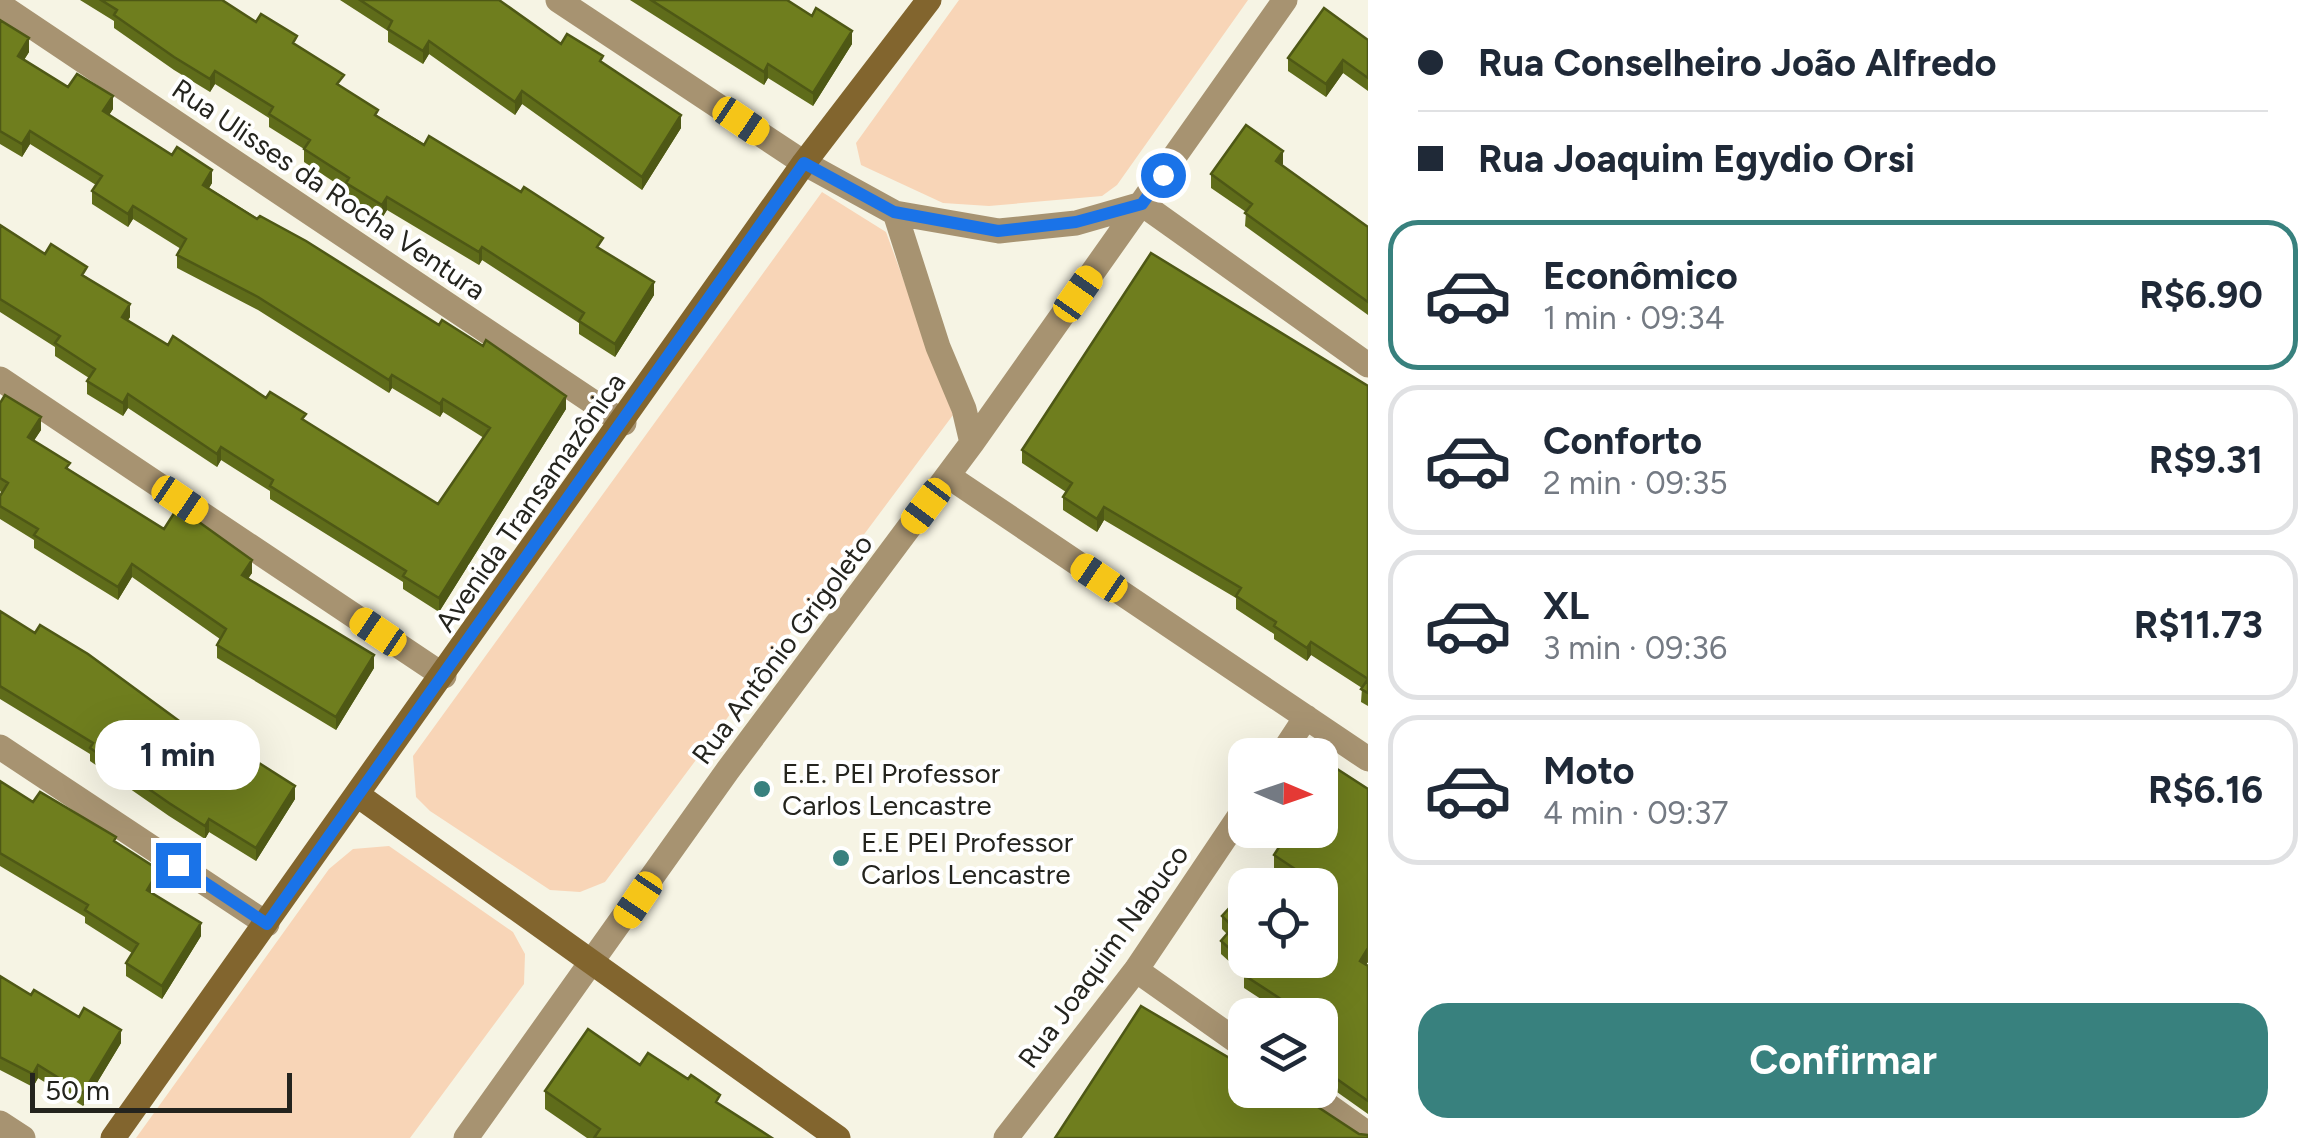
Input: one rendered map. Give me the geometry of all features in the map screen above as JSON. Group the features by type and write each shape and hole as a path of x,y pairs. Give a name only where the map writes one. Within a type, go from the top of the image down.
{"street":[{"path":"558,0 804,163 894,212 998,231 1076,222 1142,204 1368,365"},
{"name":"Avenida Transamazônica","path":"112,1138 360,796 804,163 929,0"},
{"name":"Rua Antônio Grigoleto","path":"466,1138 593,966 728,770 972,444 1285,0"},
{"name":"Rua Ulisses da Rocha Ventura","path":"0,5 624,423"},
{"path":"894,212 938,348 964,409 972,444"},
{"path":"0,379 444,676"},
{"path":"948,476 1368,759"},
{"path":"1292,738 1306,717"},
{"path":"0,747 267,924"},
{"path":"360,796 838,1138"},
{"name":"Rua Joaquim Nabuco","path":"1006,1138 1136,970 1228,833"},
{"path":"1136,970 1228,1035"},
{"path":"1331,1108 1368,1134"},
{"path":"0,1123 23,1138"}],"shaded area":[{"path":"959,0 1248,0 1117,185 1102,196 989,206 943,203 861,165 856,143"},
{"path":"822,192 886,232 953,415 605,882 580,892 550,890 430,811 416,797 413,756"},
{"path":"389,846 513,932 525,954 524,984 410,1138 136,1138 329,869 353,849"}],"building":[{"path":"101,0 222,0 256,22 261,14 297,36 293,43 344,75 337,84 378,110 375,115 424,145 429,136 521,192 524,187 603,238 597,247 654,282 615,344 579,321 584,313 482,247 479,252 387,197 382,205 346,183 349,178 304,149 310,140 269,114 273,107 215,71 210,79 174,57 114,15 117,10"},
{"path":"360,0 499,0 561,44 567,34 603,56 600,61 681,115 642,177 522,91 515,102 429,41 423,51 388,29 392,21"},
{"path":"651,0 787,0 812,16 816,8 852,31 813,93 768,64 764,72"},
{"path":"1324,8 1368,40 1368,78 1343,60 1326,84 1288,58"},
{"path":"0,20 29,38 18,56 68,87 77,74 113,96 103,111 172,155 177,147 212,170 203,185 257,219 260,216 306,241 439,325 442,320 483,346 486,340 566,396 439,598 403,576 406,571 270,486 273,480 221,447 217,454 128,394 123,403 87,381 95,369 55,343 60,336 0,299 0,225 45,254 51,244 87,267 82,275 130,304 122,317 168,345 173,336 266,398 270,392 306,414 302,419 438,504 490,428 443,399 440,404 392,375 389,380 258,297 177,255 186,239 133,206 128,214 92,191 102,176 30,131 22,144 0,131"},
{"path":"1246,125 1283,151 1276,161 1368,227 1368,302 1245,213 1252,204 1211,174"},
{"path":"1151,253 1368,386 1368,679 1311,642 1307,648 1274,626 1276,622 1236,596 1241,588 1104,507 1097,519 1063,497 1072,483 1022,450"},
{"path":"5,395 41,417 28,437 70,463 66,468 164,529 178,507 252,560 242,575 374,655 336,717 217,645 226,629 132,564 118,587 34,535 38,529 0,506 0,496 8,483 0,478 0,403"},
{"path":"0,611 35,633 40,625 88,654 201,737 255,771 259,763 295,786 256,848 209,819 205,826 90,748 93,743 0,686"},
{"path":"1338,770 1368,789 1368,948 1360,961 1368,966 1368,1101 1338,1080 1338,998 1279,998 1249,978 1338,978 1338,868 1294,868 1274,855 1278,848 1338,848"},
{"path":"0,781 33,802 40,792 116,837 114,841 159,870 147,890 201,923 162,986 126,963 138,944 85,910 88,905 0,853"},
{"path":"0,976 31,995 34,990 79,1017 84,1008 121,1030 83,1093 38,1065 33,1074 0,1057"},
{"path":"1141,1006 1228,1057 1228,1108 1319,1108 1359,1134 1368,1135 1368,1138 1055,1138"},
{"path":"588,1029 640,1065 648,1053 688,1079 691,1075 720,1095 716,1102 772,1138 594,1138 600,1129 545,1091"}],"place":[{"name":"E.E. PEI Professor Carlos Lencastre","path":"762,789"},
{"name":"E.E PEI Professor Carlos Lencastre","path":"841,858"}],"route":[{"path":"178,865 267,924 676,350 804,163 894,212 998,231 1076,222 1142,204 1163,175"}]}
